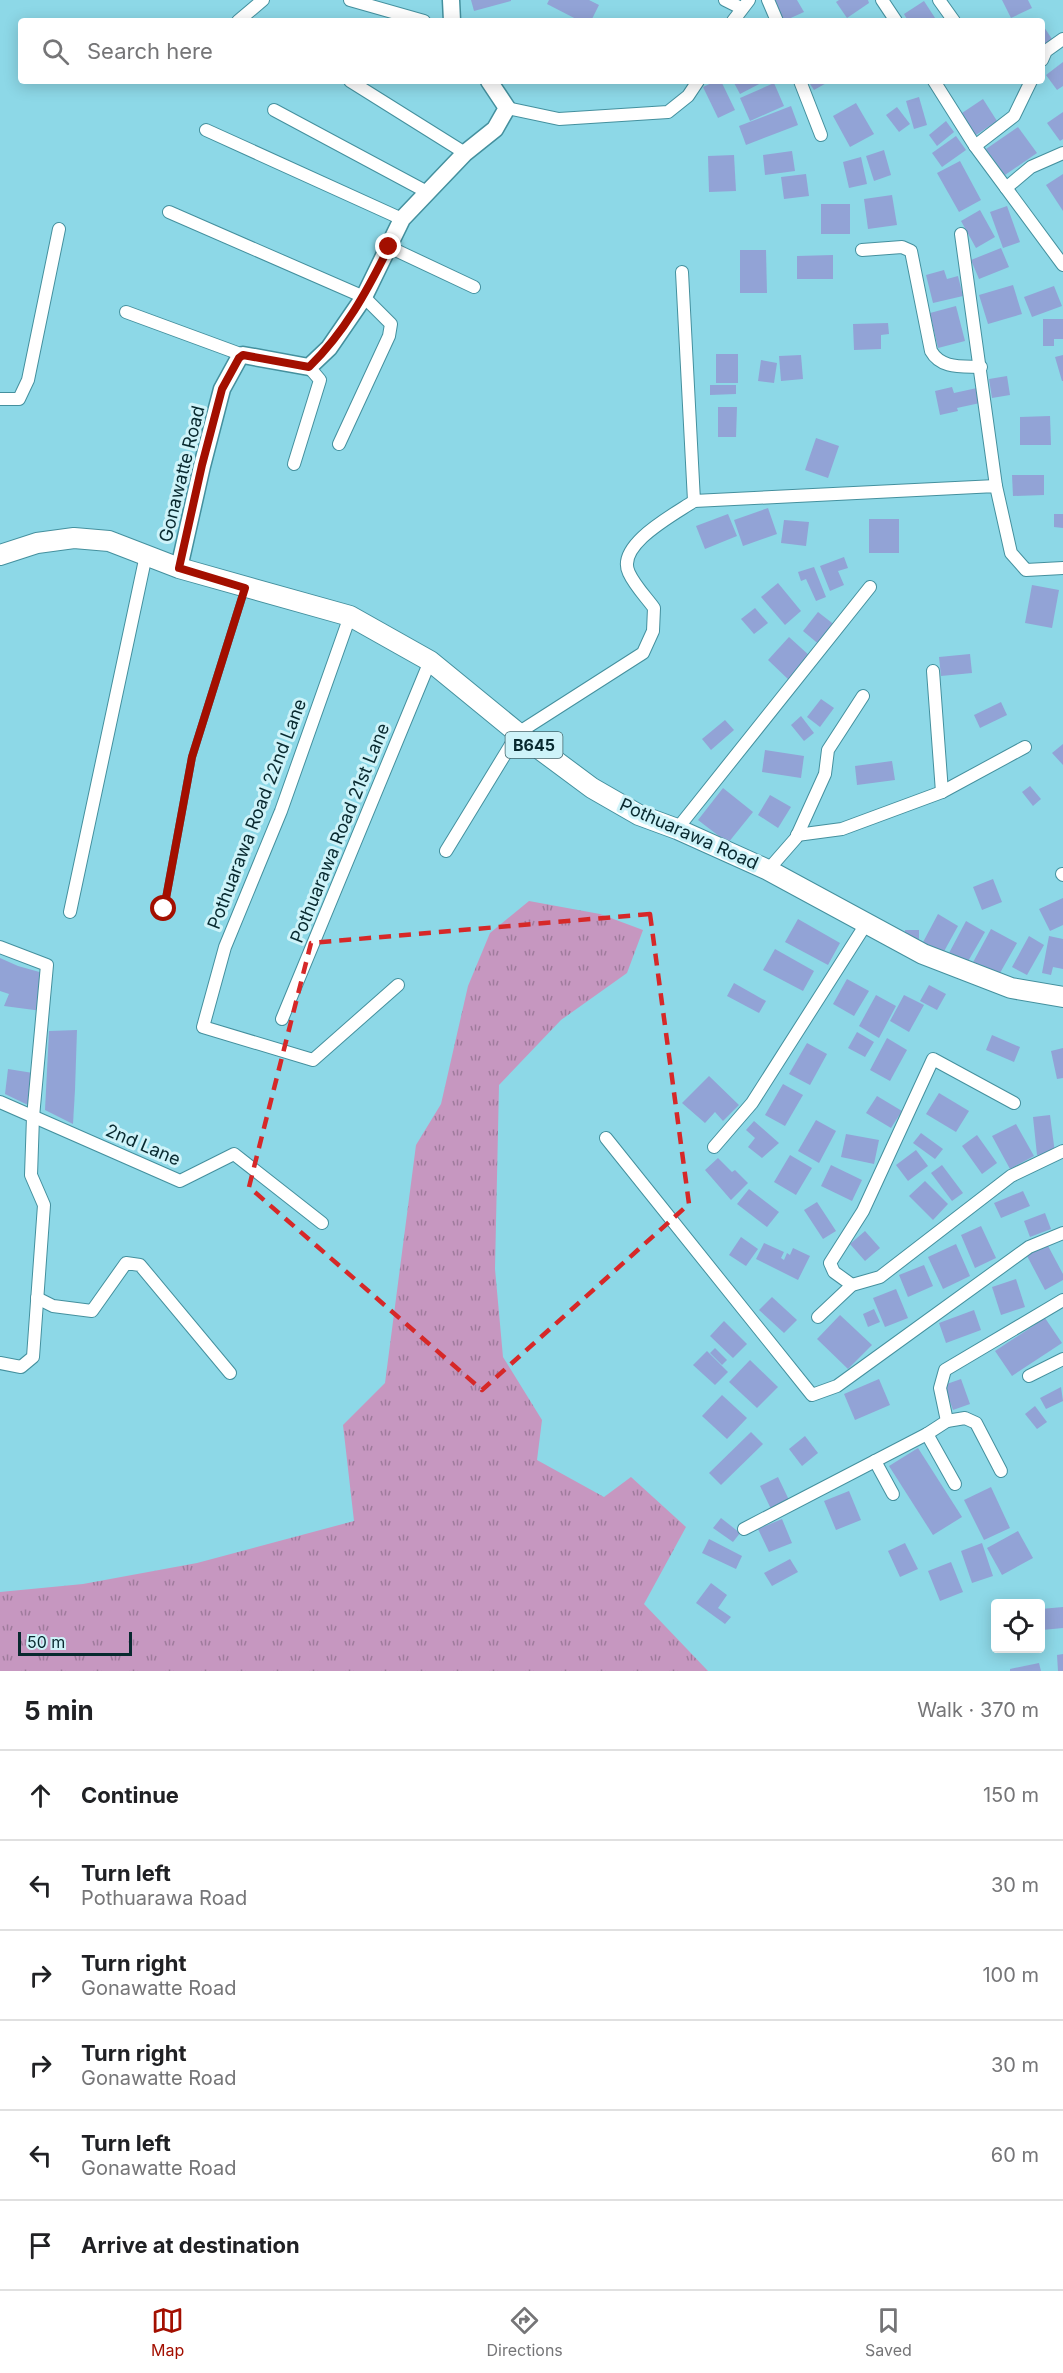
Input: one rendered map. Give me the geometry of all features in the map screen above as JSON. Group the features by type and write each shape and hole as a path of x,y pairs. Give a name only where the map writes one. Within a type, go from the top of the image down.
{"main road":[{"name":"Pothuarawa Road","path":"0,555 37,543 74,538 109,541 179,568 350,616 430,661 518,733 592,788 639,815 677,829 768,870 923,954 1011,988 1063,997"}],"street":[{"path":"242,18 263,0"},
{"path":"350,0 413,18"},
{"path":"448,18 451,0"},
{"path":"725,0 745,4 735,18"},
{"path":"768,0 776,18"},
{"path":"882,0 894,18"},
{"path":"939,0 952,18"},
{"path":"1045,53 1063,39"},
{"path":"355,84 465,153"},
{"path":"491,84 507,108 559,118 668,112 688,96 696,84"},
{"path":"801,84 821,135"},
{"path":"936,84 975,146 1063,265"},
{"path":"975,146 1014,116 1030,84"},
{"path":"309,367 329,348 364,297 402,219 465,153 495,129 507,108"},
{"path":"274,110 427,192"},
{"path":"206,130 402,219"},
{"path":"1006,188 1031,167 1063,153"},
{"path":"169,212 364,297 391,324 389,336 339,444"},
{"path":"0,399 19,399 28,380 59,228"},
{"path":"961,234 996,486 1011,553 1026,570 1063,568"},
{"path":"389,247 474,287"},
{"path":"862,250 902,247 911,251 931,351 935,359 943,364 981,367"},
{"path":"682,272 694,501"},
{"path":"126,312 243,355 309,367 320,380 294,464"},
{"name":"Gonawatte Road","path":"179,568 222,389 239,358 243,355"},
{"path":"446,851 518,733 643,653 652,631 654,608 628,572 629,553 638,541 694,501 996,486"},
{"path":"70,912 146,555"},
{"path":"677,829 870,587"},
{"name":"Pothuarawa Road 22nd Lane","path":"350,616 281,811 225,947 203,1027 313,1060 398,985"},
{"name":"Pothuarawa Road 21st Lane","path":"282,1019 430,661"},
{"path":"933,671 942,792"},
{"path":"768,870 797,835 825,774 828,750 863,696"},
{"path":"797,835 842,829 942,792 1025,747"},
{"path":"714,1147 752,1103 866,924"},
{"path":"0,947 47,965 33,1117 31,1175 44,1205 33,1357 21,1367 0,1363"},
{"path":"852,1285 834,1272 830,1263 863,1211 933,1059 1014,1103"},
{"name":"2nd Lane","path":"0,1102 180,1180 234,1154 322,1223"},
{"path":"606,1138 812,1395 837,1386 1029,1247 1063,1233"},
{"path":"818,1317 852,1285 880,1277 1011,1176 1063,1151"},
{"path":"37,1298 53,1306 92,1311 126,1263 140,1265 230,1373"},
{"path":"946,1420 940,1388 945,1370 1063,1300"},
{"path":"1029,1376 1062,1364"},
{"path":"744,1529 927,1434 946,1420 965,1418 976,1423 1001,1471"},
{"path":"927,1434 955,1484"},
{"path":"875,1461 893,1494"}],"lane":[{"path":"164,909 192,757 245,588"}],"highlighted area":[{"path":"650,914 689,1204 482,1390 249,1187 311,943"}],"green space":[{"path":"529,901 600,914 643,930 627,973 561,1020 499,1085 495,1269 503,1357 542,1420 537,1460 604,1497 631,1477 686,1527 644,1604 708,1671 0,1671 0,1592 83,1584 197,1563 354,1521 343,1425 385,1383 416,1145 441,1104 468,986 490,933"}],"building":[{"path":"471,0 511,0 511,1 474,11"},
{"path":"549,0 589,0 599,5 592,18 574,18 547,4"},
{"path":"772,0 797,0 804,12 791,18 782,18"},
{"path":"839,0 868,0 869,3 847,18 836,2"},
{"path":"1002,0 1028,0 1032,8 1011,18"},
{"path":"924,1 935,18 906,18 904,14"},
{"path":"1045,28 1052,39 1045,44"},
{"path":"1063,62 1063,86 1057,90 1046,75"},
{"path":"710,84 722,84 735,110 718,118 703,87"},
{"path":"735,84 759,84 740,94"},
{"path":"774,84 784,106 750,121 740,98"},
{"path":"810,84 825,84 814,90"},
{"path":"919,97 927,125 914,129 906,101"},
{"path":"983,99 997,121 973,137 959,115"},
{"path":"856,103 874,134 850,147 833,116"},
{"path":"791,106 798,125 746,145 739,126"},
{"path":"897,107 910,124 899,132 886,115"},
{"path":"1063,112 1063,139 1060,141 1047,123"},
{"path":"946,121 954,132 937,146 929,135"},
{"path":"1018,127 1037,153 1005,175 986,149"},
{"path":"956,136 966,150 942,167 932,153"},
{"path":"884,150 891,175 874,181 866,156"},
{"path":"792,151 795,171 765,175 763,155"},
{"path":"734,155 736,191 709,192 708,156"},
{"path":"861,157 867,184 849,188 843,162"},
{"path":"960,161 981,200 959,212 937,173"},
{"path":"806,174 809,196 784,199 781,177"},
{"path":"1063,174 1063,211 1046,185"},
{"path":"892,195 897,225 868,229 864,199"},
{"path":"821,204 850,204 850,234 821,234"},
{"path":"1007,206 1020,242 1003,248 990,212"},
{"path":"980,210 995,237 976,248 961,221"},
{"path":"1001,248 1009,267 979,279 971,260"},
{"path":"740,250 766,250 767,293 740,293"},
{"path":"833,255 833,279 797,279 797,256"},
{"path":"944,270 947,279 958,276 963,296 933,303 926,275"},
{"path":"1013,285 1022,314 988,324 979,295"},
{"path":"1054,286 1062,306 1032,317 1024,297"},
{"path":"956,306 965,341 938,348 930,313"},
{"path":"1043,319 1063,319 1063,339 1054,339 1054,346 1043,346"},
{"path":"888,323 889,334 881,335 881,349 854,350 853,324"},
{"path":"716,354 738,354 738,383 716,383"},
{"path":"801,355 803,379 781,381 779,356"},
{"path":"1063,355 1063,381 1062,381 1055,357"},
{"path":"761,360 777,363 774,383 758,381"},
{"path":"1007,376 1010,395 992,398 989,379"},
{"path":"710,385 736,385 736,394 710,395"},
{"path":"952,387 954,393 977,388 980,403 957,408 958,411 940,415 935,391"},
{"path":"718,407 737,407 736,437 718,437"},
{"path":"1050,416 1051,445 1020,445 1020,417"},
{"path":"816,438 839,446 828,478 805,470"},
{"path":"1012,475 1044,475 1044,495 1013,496"},
{"path":"768,508 777,534 743,546 734,520"},
{"path":"728,514 737,536 705,549 696,526"},
{"path":"1054,514 1063,514 1063,528 1054,527"},
{"path":"869,519 899,519 899,553 869,553"},
{"path":"784,520 809,522 806,546 781,543"},
{"path":"844,557 848,568 838,571 844,585 830,591 820,566"},
{"path":"814,567 826,597 816,601 806,579 801,581 798,572"},
{"path":"778,583 801,611 785,625 761,597"},
{"path":"1032,585 1059,590 1052,628 1025,623"},
{"path":"755,608 768,623 754,634 741,619"},
{"path":"818,612 836,626 821,646 803,631"},
{"path":"789,637 811,657 790,681 768,660"},
{"path":"970,654 972,673 941,676 939,657"},
{"path":"821,699 834,708 820,727 807,717"},
{"path":"1001,702 1007,715 980,728 974,715"},
{"path":"801,716 814,733 804,741 791,725"},
{"path":"725,720 734,730 711,750 702,739"},
{"path":"1063,744 1063,765 1052,753"},
{"path":"765,750 804,756 801,778 762,772"},
{"path":"892,761 895,780 857,785 855,766"},
{"path":"1030,786 1041,799 1033,806 1022,792"},
{"path":"723,788 753,812 728,843 698,820"},
{"path":"770,795 791,807 778,828 758,815"},
{"path":"993,879 1002,902 982,910 973,887"},
{"path":"1063,898 1063,925 1050,931 1039,909"},
{"path":"938,914 958,926 942,955 922,944"},
{"path":"798,919 840,943 828,965 785,942"},
{"path":"966,921 985,932 967,963 949,953"},
{"path":"991,929 1017,943 996,980 971,966"},
{"path":"905,930 919,930 919,944 905,944"},
{"path":"1029,936 1044,945 1027,975 1012,967"},
{"path":"1049,936 1063,939 1063,969 1053,967 1051,975 1042,973"},
{"path":"775,949 814,971 803,991 763,970"},
{"path":"0,958 43,973 42,1011 4,1006 9,994 0,991"},
{"path":"847,979 869,991 854,1016 833,1004"},
{"path":"734,983 766,1001 759,1013 727,996"},
{"path":"929,985 946,994 937,1010 920,1001"},
{"path":"876,995 896,1006 879,1038 859,1026"},
{"path":"904,995 924,1005 909,1032 890,1021"},
{"path":"77,1030 73,1124 45,1110 49,1031"},
{"path":"857,1032 874,1042 865,1057 848,1048"},
{"path":"992,1035 1020,1047 1014,1062 986,1050"},
{"path":"887,1038 907,1050 890,1081 870,1070"},
{"path":"807,1043 827,1054 810,1085 789,1074"},
{"path":"1063,1048 1063,1078 1057,1079 1051,1051"},
{"path":"8,1069 33,1073 30,1106 5,1094"},
{"path":"709,1076 739,1105 723,1121 715,1112 705,1123 682,1103"},
{"path":"783,1084 803,1095 785,1126 765,1115"},
{"path":"939,1093 969,1111 956,1132 926,1114"},
{"path":"877,1096 902,1111 891,1128 866,1113"},
{"path":"1050,1115 1055,1153 1037,1155 1033,1117"},
{"path":"816,1120 836,1131 819,1163 798,1151"},
{"path":"754,1121 779,1143 762,1158 748,1147 755,1138 746,1130"},
{"path":"1016,1124 1034,1156 1010,1169 992,1136"},
{"path":"921,1133 943,1149 935,1159 913,1143"},
{"path":"846,1134 879,1140 874,1164 841,1157"},
{"path":"977,1135 997,1163 982,1174 962,1146"},
{"path":"916,1150 928,1166 908,1181 896,1165"},
{"path":"790,1155 812,1168 796,1195 774,1182"},
{"path":"718,1158 748,1183 731,1200 705,1170"},
{"path":"831,1165 862,1180 852,1201 821,1186"},
{"path":"942,1165 963,1193 952,1201 931,1173"},
{"path":"925,1181 948,1204 933,1220 909,1196"},
{"path":"749,1189 779,1212 767,1227 737,1204"},
{"path":"1023,1191 1030,1206 1001,1218 994,1203"},
{"path":"817,1202 836,1231 823,1239 804,1210"},
{"path":"1045,1213 1051,1229 1030,1237 1024,1221"},
{"path":"981,1226 996,1258 975,1268 961,1235"},
{"path":"865,1231 880,1248 865,1261 850,1244"},
{"path":"741,1237 758,1249 746,1266 729,1255"},
{"path":"764,1243 784,1252 781,1258 784,1260 793,1248 810,1256 798,1280 756,1259"},
{"path":"956,1244 970,1276 943,1289 928,1257"},
{"path":"1047,1244 1063,1274 1063,1280 1045,1290 1026,1254"},
{"path":"924,1265 933,1286 908,1297 899,1275"},
{"path":"1016,1279 1025,1307 1001,1315 992,1287"},
{"path":"896,1289 908,1318 885,1327 873,1298"},
{"path":"772,1297 797,1320 784,1333 759,1310"},
{"path":"874,1309 880,1322 868,1327 863,1314"},
{"path":"974,1310 981,1330 946,1343 939,1323"},
{"path":"840,1315 872,1345 848,1369 817,1339"},
{"path":"1045,1318 1062,1343 1012,1376 995,1351"},
{"path":"724,1321 747,1344 733,1358 710,1336"},
{"path":"715,1348 727,1360 722,1365 710,1353"},
{"path":"707,1351 728,1372 715,1385 693,1365"},
{"path":"750,1360 778,1387 757,1408 729,1382"},
{"path":"879,1379 890,1405 855,1420 844,1394"},
{"path":"961,1379 970,1404 953,1410 944,1385"},
{"path":"1061,1387 1063,1401 1046,1409 1040,1398"},
{"path":"722,1395 747,1418 727,1439 702,1416"},
{"path":"1035,1406 1047,1422 1037,1429 1025,1414"},
{"path":"751,1432 763,1444 721,1485 709,1473"},
{"path":"805,1436 818,1453 802,1466 789,1449"},
{"path":"918,1448 962,1517 933,1535 889,1466"},
{"path":"778,1477 789,1500 771,1509 760,1486"},
{"path":"991,1487 1010,1528 984,1540 964,1500"},
{"path":"849,1491 861,1520 836,1530 824,1501"},
{"path":"721,1518 740,1533 733,1542 713,1528"},
{"path":"782,1519 792,1543 769,1552 758,1529"},
{"path":"1018,1531 1033,1558 1002,1575 987,1548"},
{"path":"709,1539 742,1556 736,1569 702,1553"},
{"path":"905,1543 918,1569 900,1577 888,1551"},
{"path":"982,1543 993,1576 972,1583 961,1551"},
{"path":"790,1559 798,1572 772,1586 764,1573"},
{"path":"951,1562 963,1592 940,1601 928,1571"},
{"path":"711,1583 727,1595 718,1608 731,1617 725,1624 696,1603"},
{"path":"1063,1607 1063,1628 1045,1630 1045,1609"},
{"path":"1063,1654 1063,1671 1058,1671 1057,1655"},
{"path":"1039,1663 1041,1671 1010,1671 1010,1669"}],"route":[{"path":"164,909 192,757 245,588 179,568 222,389 239,358 243,355 309,367 329,348 364,297 389,247"}]}
